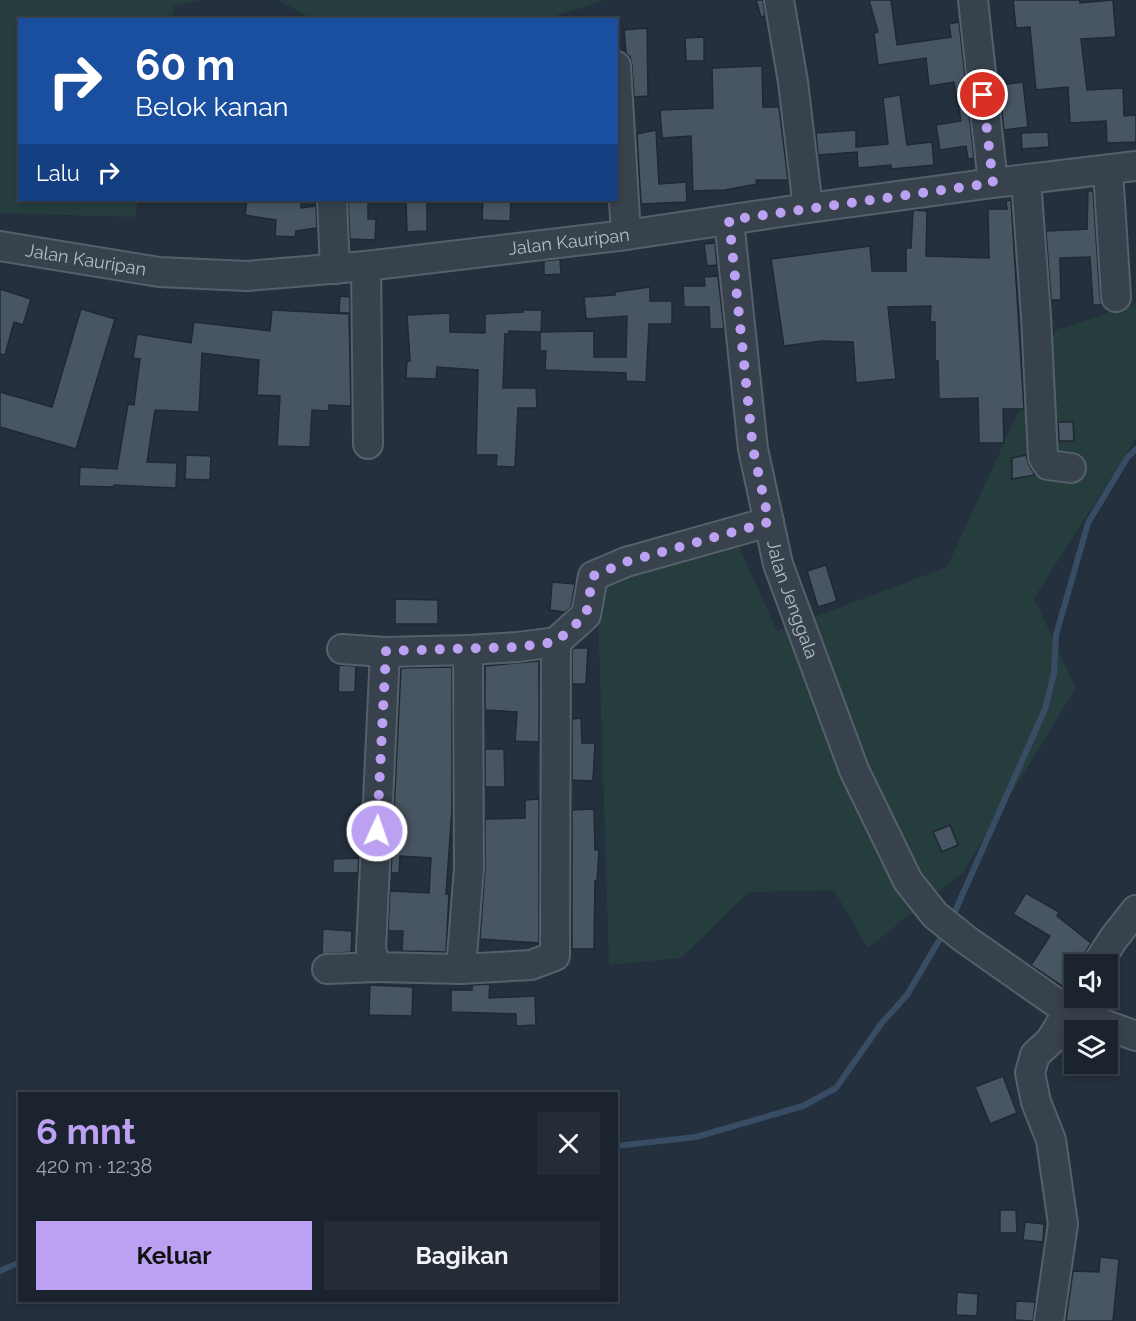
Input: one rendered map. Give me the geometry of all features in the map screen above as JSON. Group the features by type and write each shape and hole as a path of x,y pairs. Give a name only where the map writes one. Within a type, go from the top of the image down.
{"street":[{"path":"779,0 793,82 808,208"},
{"path":"973,0 993,183"},
{"path":"618,100 626,235"},
{"name":"Jalan Kauripan","path":"0,246 159,272 247,276 366,266 626,235 808,208 1136,166"},
{"path":"1108,170 1116,297"},
{"path":"1026,180 1043,457 1048,465 1071,468"},
{"path":"332,201 335,268"},
{"name":"Jalan Jenggala","path":"729,220 753,449 778,564 854,770 908,881 934,915 965,939 1064,999"},
{"path":"366,266 368,444"},
{"path":"342,649 468,650 556,642 586,615 593,576 626,562 769,522"},
{"path":"327,969 377,967 461,969 531,965 555,956 556,642"},
{"path":"461,969 469,868 468,650"},
{"path":"377,967 371,950 386,651"},
{"path":"1104,954 1136,910"},
{"path":"1049,1321 1063,1224 1051,1140 1036,1101 1030,1073 1035,1055 1050,1041 1070,1008"},
{"path":"1080,1008 1136,1036"}],"green space":[{"path":"0,0 201,0 174,6 172,18 18,18 18,201 138,201 135,217 0,213"},
{"path":"278,0 605,0 549,18 310,18"},
{"path":"1136,304 1136,439 1034,598 1076,688 964,871 868,948 834,890 749,892 681,958 609,965 597,581 736,540 777,631 947,567 1056,330"}],"building":[{"path":"756,0 763,0 765,16 761,17"},
{"path":"869,0 891,0 897,45 951,37 949,24 959,22 974,158 968,159 966,146 940,150 936,125 961,121 954,82 929,86 926,58 878,65 874,33 878,32"},
{"path":"1013,0 1080,0 1080,3 1113,0 1116,37 1081,39 1087,90 1123,88 1124,116 1136,115 1136,142 1107,143 1106,121 1070,123 1068,87 1036,90 1030,27 1016,28"},
{"path":"647,28 648,96 634,97 632,65 626,53 624,30"},
{"path":"704,37 704,61 686,61 685,38"},
{"path":"762,66 763,107 779,107 788,180 756,180 757,184 725,190 693,191 691,136 662,138 660,110 713,108 712,68"},
{"path":"1023,82 1028,127 1004,130 999,85"},
{"path":"900,95 907,145 932,142 934,165 891,169 891,165 858,168 857,152 818,155 816,133 856,130 856,147 888,144 883,98"},
{"path":"656,130 659,184 686,182 687,202 641,204 637,134"},
{"path":"1048,132 1049,147 1022,149 1021,133"},
{"path":"1088,191 1093,191 1102,305 1093,305 1090,257 1060,258 1061,300 1051,300 1046,231 1087,229"},
{"path":"1011,200 1024,409 1003,409 1004,443 979,443 978,398 939,399 938,361 935,361 935,322 930,322 931,306 888,307 896,379 856,383 853,342 822,341 784,346 771,259 870,246 872,271 906,271 906,248 911,248 913,210 927,211 926,256 989,258 988,209 1007,209 1006,201"},
{"path":"247,201 301,201 301,208 316,206 317,228 296,231 295,237 275,236 276,220 245,215"},
{"path":"348,201 368,201 368,219 376,219 375,240 350,239"},
{"path":"406,201 427,201 427,231 407,232"},
{"path":"483,201 511,202 510,221 482,220"},
{"path":"715,243 717,265 707,266 704,244"},
{"path":"560,259 561,274 544,275 544,261"},
{"path":"718,276 724,329 710,329 709,307 684,307 683,286 705,286 704,277"},
{"path":"650,287 650,301 672,301 672,324 649,324 646,382 626,381 626,373 545,370 546,351 540,351 540,332 509,331 509,334 505,334 503,388 536,388 537,408 518,408 515,467 496,466 497,455 476,455 478,370 437,367 436,379 406,378 407,361 410,361 407,315 450,313 450,332 485,333 485,314 542,310 541,332 594,331 594,357 626,357 627,316 586,319 584,297 615,295 615,292"},
{"path":"0,289 31,299 23,325 14,322 5,355 0,354"},
{"path":"340,296 350,297 350,313 339,313"},
{"path":"81,309 115,319 76,449 0,427 0,392 52,407"},
{"path":"272,310 349,314 351,406 329,405 329,411 312,410 310,447 277,446 280,396 257,395 259,360 202,353 199,412 155,410 147,462 177,463 176,488 79,486 80,467 117,469 128,404 134,405 140,359 133,358 137,334 191,343 194,322 270,331"},
{"path":"1058,422 1073,422 1074,441 1059,441"},
{"path":"186,455 211,456 210,480 185,479"},
{"path":"1026,455 1035,475 1012,479 1012,458"},
{"path":"826,565 837,601 818,607 807,571"},
{"path":"552,582 575,584 571,607 565,612 550,610"},
{"path":"395,599 438,600 438,624 395,624"},
{"path":"588,648 586,684 572,684 572,649"},
{"path":"539,661 539,742 515,741 517,712 485,710 485,666"},
{"path":"339,665 356,666 355,692 338,692"},
{"path":"452,667 452,809 446,894 449,894 446,952 402,951 403,931 388,931 390,891 429,893 431,858 400,856 399,873 391,873 401,668"},
{"path":"581,718 582,743 595,743 593,781 572,780 572,719"},
{"path":"485,749 504,749 505,787 485,787"},
{"path":"539,799 539,943 480,939 485,869 485,819 525,818 525,800"},
{"path":"594,809 595,850 599,850 597,881 595,881 594,949 572,949 572,810"},
{"path":"950,825 958,845 942,852 933,832"},
{"path":"359,858 358,873 333,873 333,859"},
{"path":"1026,893 1059,912 1057,916 1091,943 1084,954 1064,954 1064,987 1031,965 1050,936 1013,914"},
{"path":"323,929 352,931 351,952 322,954"},
{"path":"490,984 489,998 535,996 536,1025 516,1026 516,1014 451,1012 451,990 472,990 472,985"},
{"path":"370,985 413,987 412,1016 369,1015"},
{"path":"1003,1076 1017,1113 990,1124 975,1087"},
{"path":"1000,1210 1016,1210 1017,1233 1000,1233"},
{"path":"1025,1222 1044,1224 1043,1242 1023,1240"},
{"path":"1100,1257 1119,1259 1113,1321 1066,1321 1073,1271 1099,1272"},
{"path":"957,1292 978,1294 977,1316 956,1315"},
{"path":"1016,1301 1035,1302 1033,1321 1015,1320"}],"waterway":[{"path":"952,918 1045,709 1054,673 1056,635 1088,523 1127,458 1136,449"},
{"path":"618,1146 696,1137 803,1106 836,1088 881,1024 907,995 944,932"},
{"path":"0,1271 18,1263"}],"route":[{"path":"377,831 386,651 468,650 556,642 586,615 593,576 626,562 769,522 753,449 729,220 993,183 983,95"}]}
